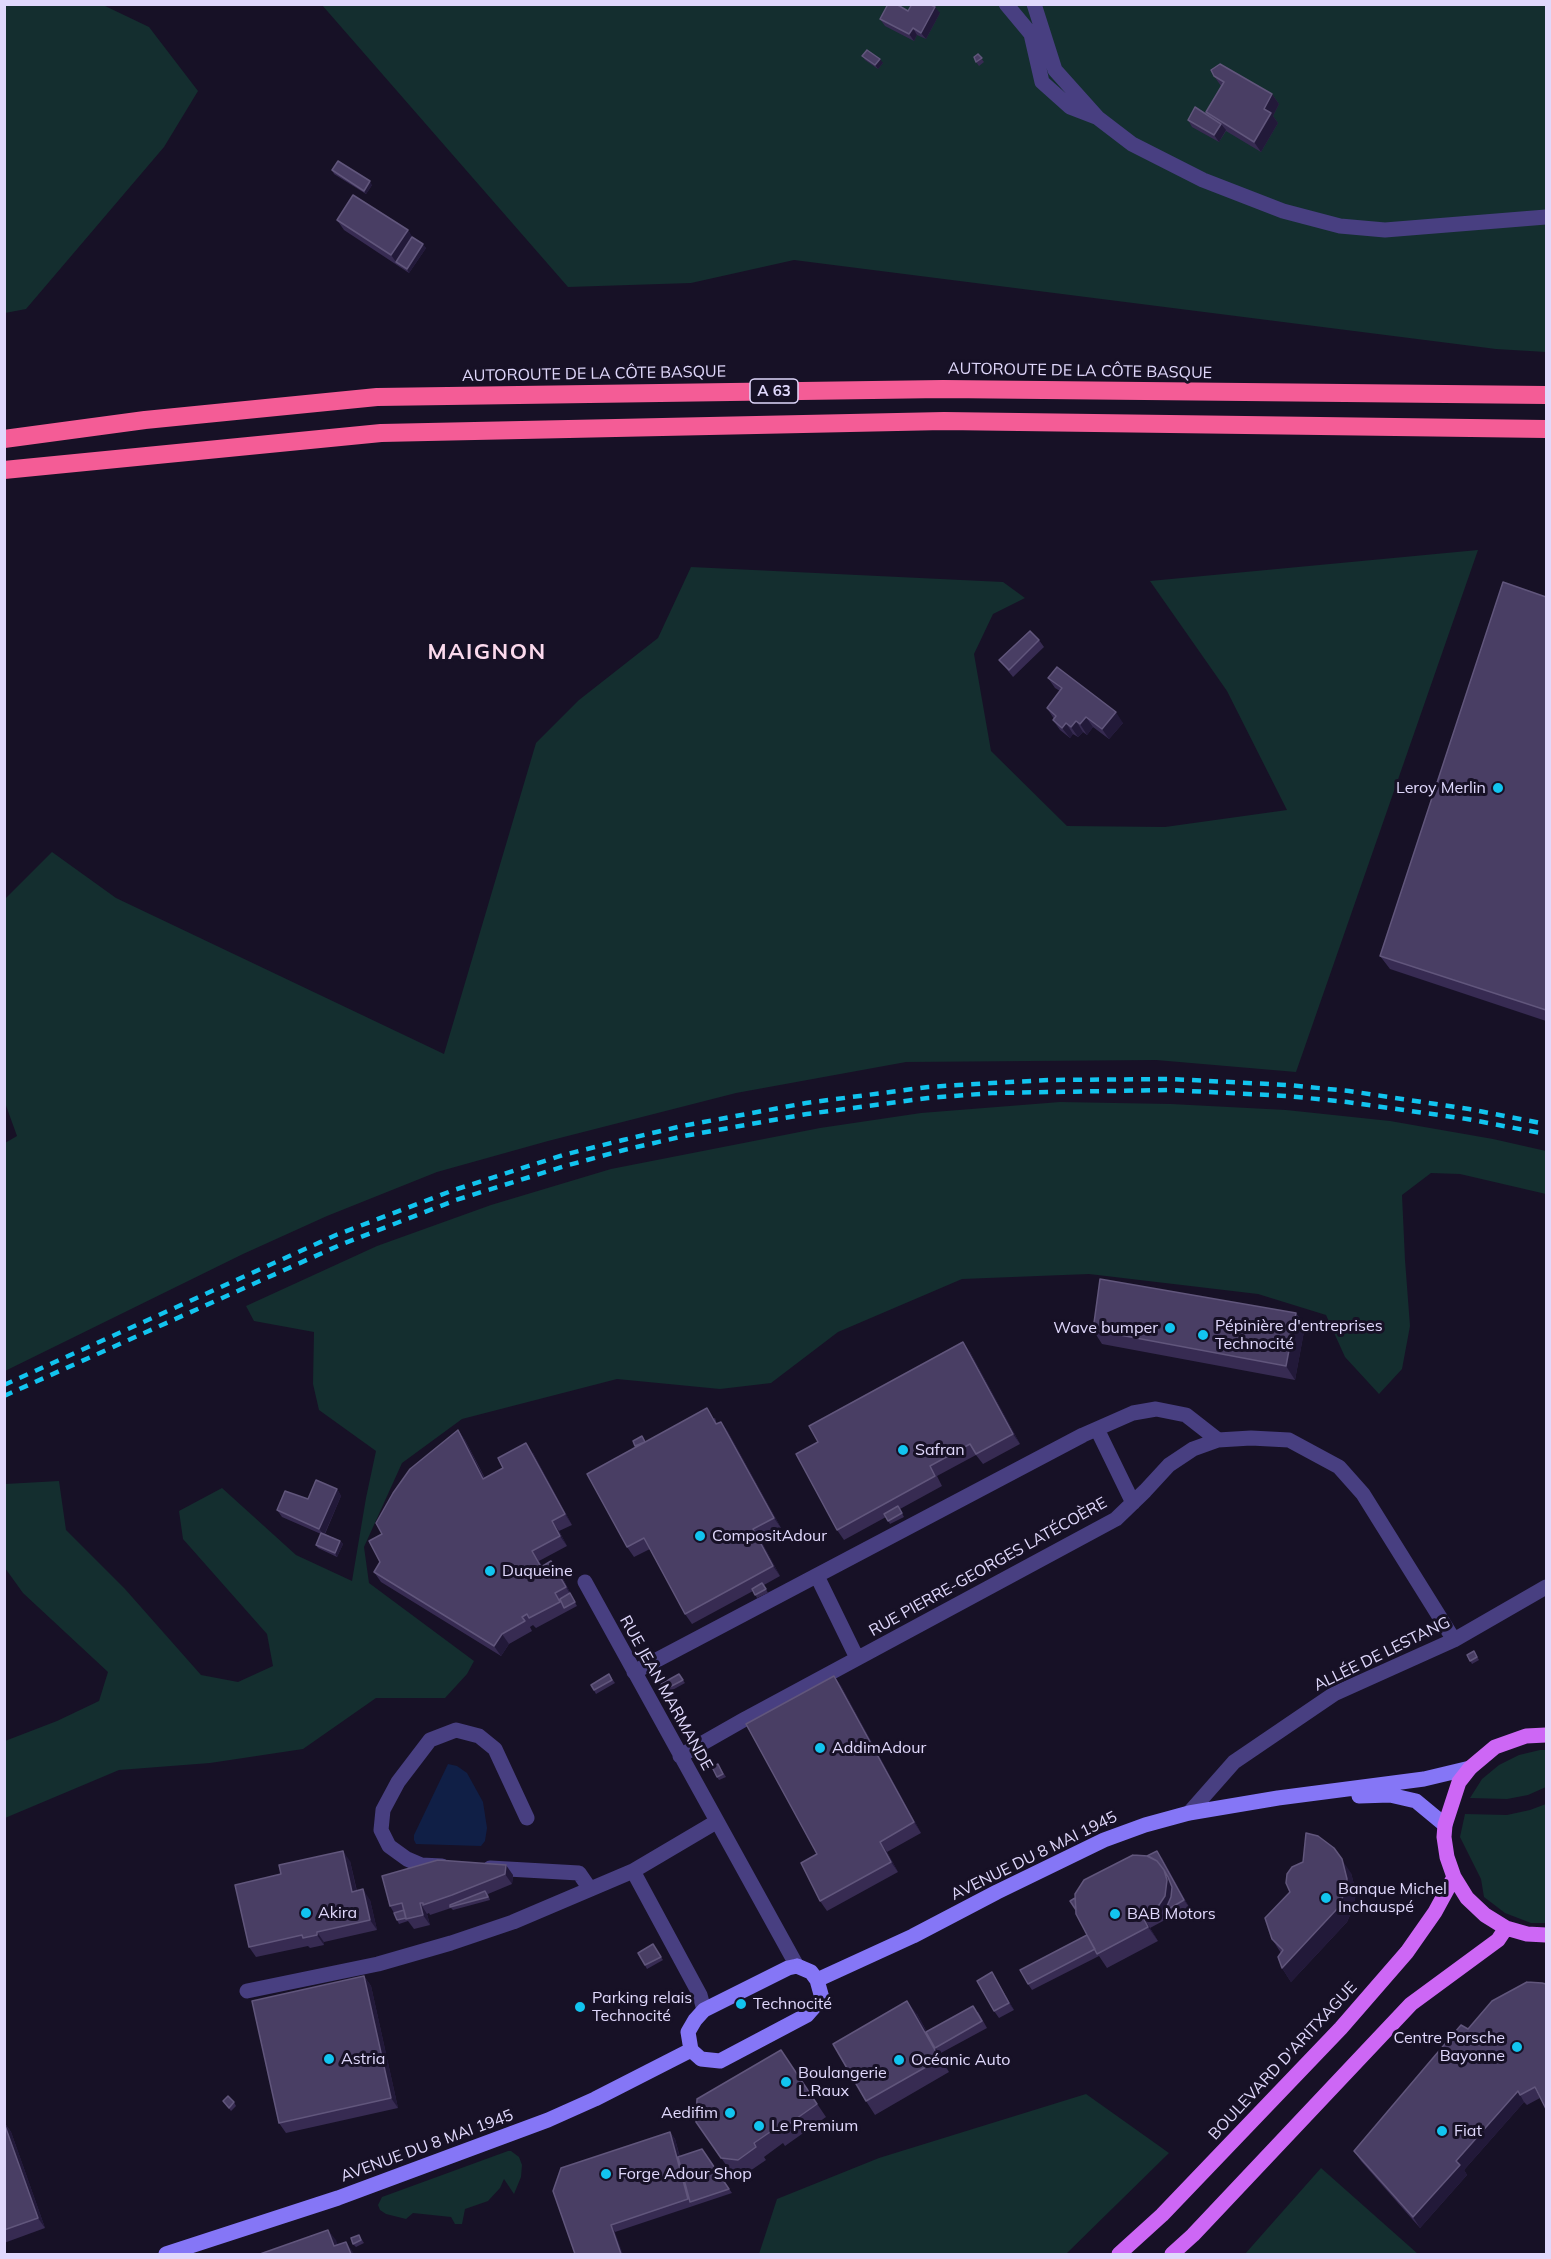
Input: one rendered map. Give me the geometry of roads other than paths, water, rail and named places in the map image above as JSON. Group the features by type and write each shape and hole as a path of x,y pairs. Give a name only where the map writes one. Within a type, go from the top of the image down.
{"highway":[{"name":"AUTOROUTE DE LA CÔTE BASQUE","path":"4,439 145,420 377,397 943,389 1546,395"},
{"name":"A 63","path":"4,470 381,434 944,421 1546,429"}],"main road":[{"path":"1546,1735 1526,1736 1495,1747 1470,1768 1459,1782 1445,1825 1447,1857 1454,1877 1467,1898 1485,1915 1506,1928 1527,1934 1546,1935"},
{"name":"AVENUE DU 8 MAI 1945","path":"817,1980 913,1936 1104,1840 1145,1825 1189,1813 1278,1798 1424,1779 1470,1768"},
{"name":"AVENUE DU 8 MAI 1945","path":"1278,1798 1390,1795 1416,1802 1445,1825"},
{"name":"BOULEVARD D'ARITXAGUE","path":"1119,2254 1162,2215 1341,2028 1407,1952 1435,1912 1454,1877"},
{"path":"1172,2254 1193,2235 1411,2004 1498,1940 1506,1928"},
{"path":"797,1966 811,1972 817,1980 822,1998 807,2015 720,2061 701,2059 691,2050 688,2032 704,2010 788,1968 797,1966"},
{"name":"AVENUE DU 8 MAI 1945","path":"166,2254 338,2198 541,2123 595,2099 691,2050"}],"street":[{"path":"1006,4 1031,34 1042,82 1070,107 1098,118"},
{"path":"1034,4 1055,70 1098,118 1132,144 1203,180 1283,211 1340,226 1385,230 1546,217"},
{"path":"634,1672 1097,1429 1133,1413 1156,1409 1186,1415 1218,1440"},
{"name":"RUE PIERRE-GEORGES LATÉCOÈRE","path":"1097,1429 1133,1503"},
{"name":"RUE PIERRE-GEORGES LATÉCOÈRE","path":"680,1756 1116,1519 1169,1465 1193,1449 1218,1440 1251,1438 1289,1440 1339,1467 1363,1494 1454,1640"},
{"name":"RUE PIERRE-GEORGES LATÉCOÈRE","path":"817,1576 857,1658"},
{"name":"RUE JEAN MARMANDE","path":"585,1582 797,1966"},
{"name":"ALLÉE DE LESTANG","path":"1189,1813 1234,1762 1334,1694 1454,1640 1546,1587"},
{"path":"455,1866 421,1864 408,1859 389,1846 381,1830 382,1810 398,1782 430,1740 456,1730 479,1736 495,1749 527,1818"},
{"path":"247,1991 378,1964 513,1922 633,1871 716,1822"},
{"path":"477,1868 579,1874 590,1889"},
{"path":"633,1871 700,1995 704,2010"}],"water":[{"path":"448,1764 457,1766 467,1773 483,1802 487,1828 485,1841 481,1846 416,1844 414,1840 414,1835"}],"railway":[{"path":"4,1385 336,1235 454,1190 563,1155 623,1140 682,1126 806,1103 928,1087 1049,1080 1171,1079 1288,1085 1349,1091 1469,1109 1546,1124"},
{"path":"4,1396 340,1245 456,1200 624,1150 684,1136 807,1114 928,1098 992,1093 1170,1090 1287,1096 1347,1102 1467,1119 1546,1134"}],"place":[{"name":"Leroy Merlin","path":"1498,788"},
{"name":"Wave bumper","path":"1170,1328"},
{"name":"Pépinière d'entreprises Technocité","path":"1203,1335"},
{"name":"Safran","path":"903,1450"},
{"name":"CompositAdour","path":"700,1536"},
{"name":"Duqueine","path":"490,1571"},
{"name":"AddimAdour","path":"820,1748"},
{"name":"Banque Michel Inchauspé","path":"1326,1898"},
{"name":"Akira","path":"306,1913"},
{"name":"BAB Motors","path":"1115,1914"},
{"name":"Technocité","path":"741,2004"},
{"name":"Parking relais Technocité","path":"580,2007"},
{"name":"Centre Porsche Bayonne","path":"1517,2047"},
{"name":"Astria","path":"329,2059"},
{"name":"Océanic Auto","path":"899,2060"},
{"name":"Boulangerie L.Raux","path":"786,2082"},
{"name":"Aedifim","path":"730,2113"},
{"name":"Le Premium","path":"759,2126"},
{"name":"Fiat","path":"1442,2131"},
{"name":"Forge Adour Shop","path":"606,2174"}],"district":[{"name":"MAIGNON","path":"487,652"}]}
